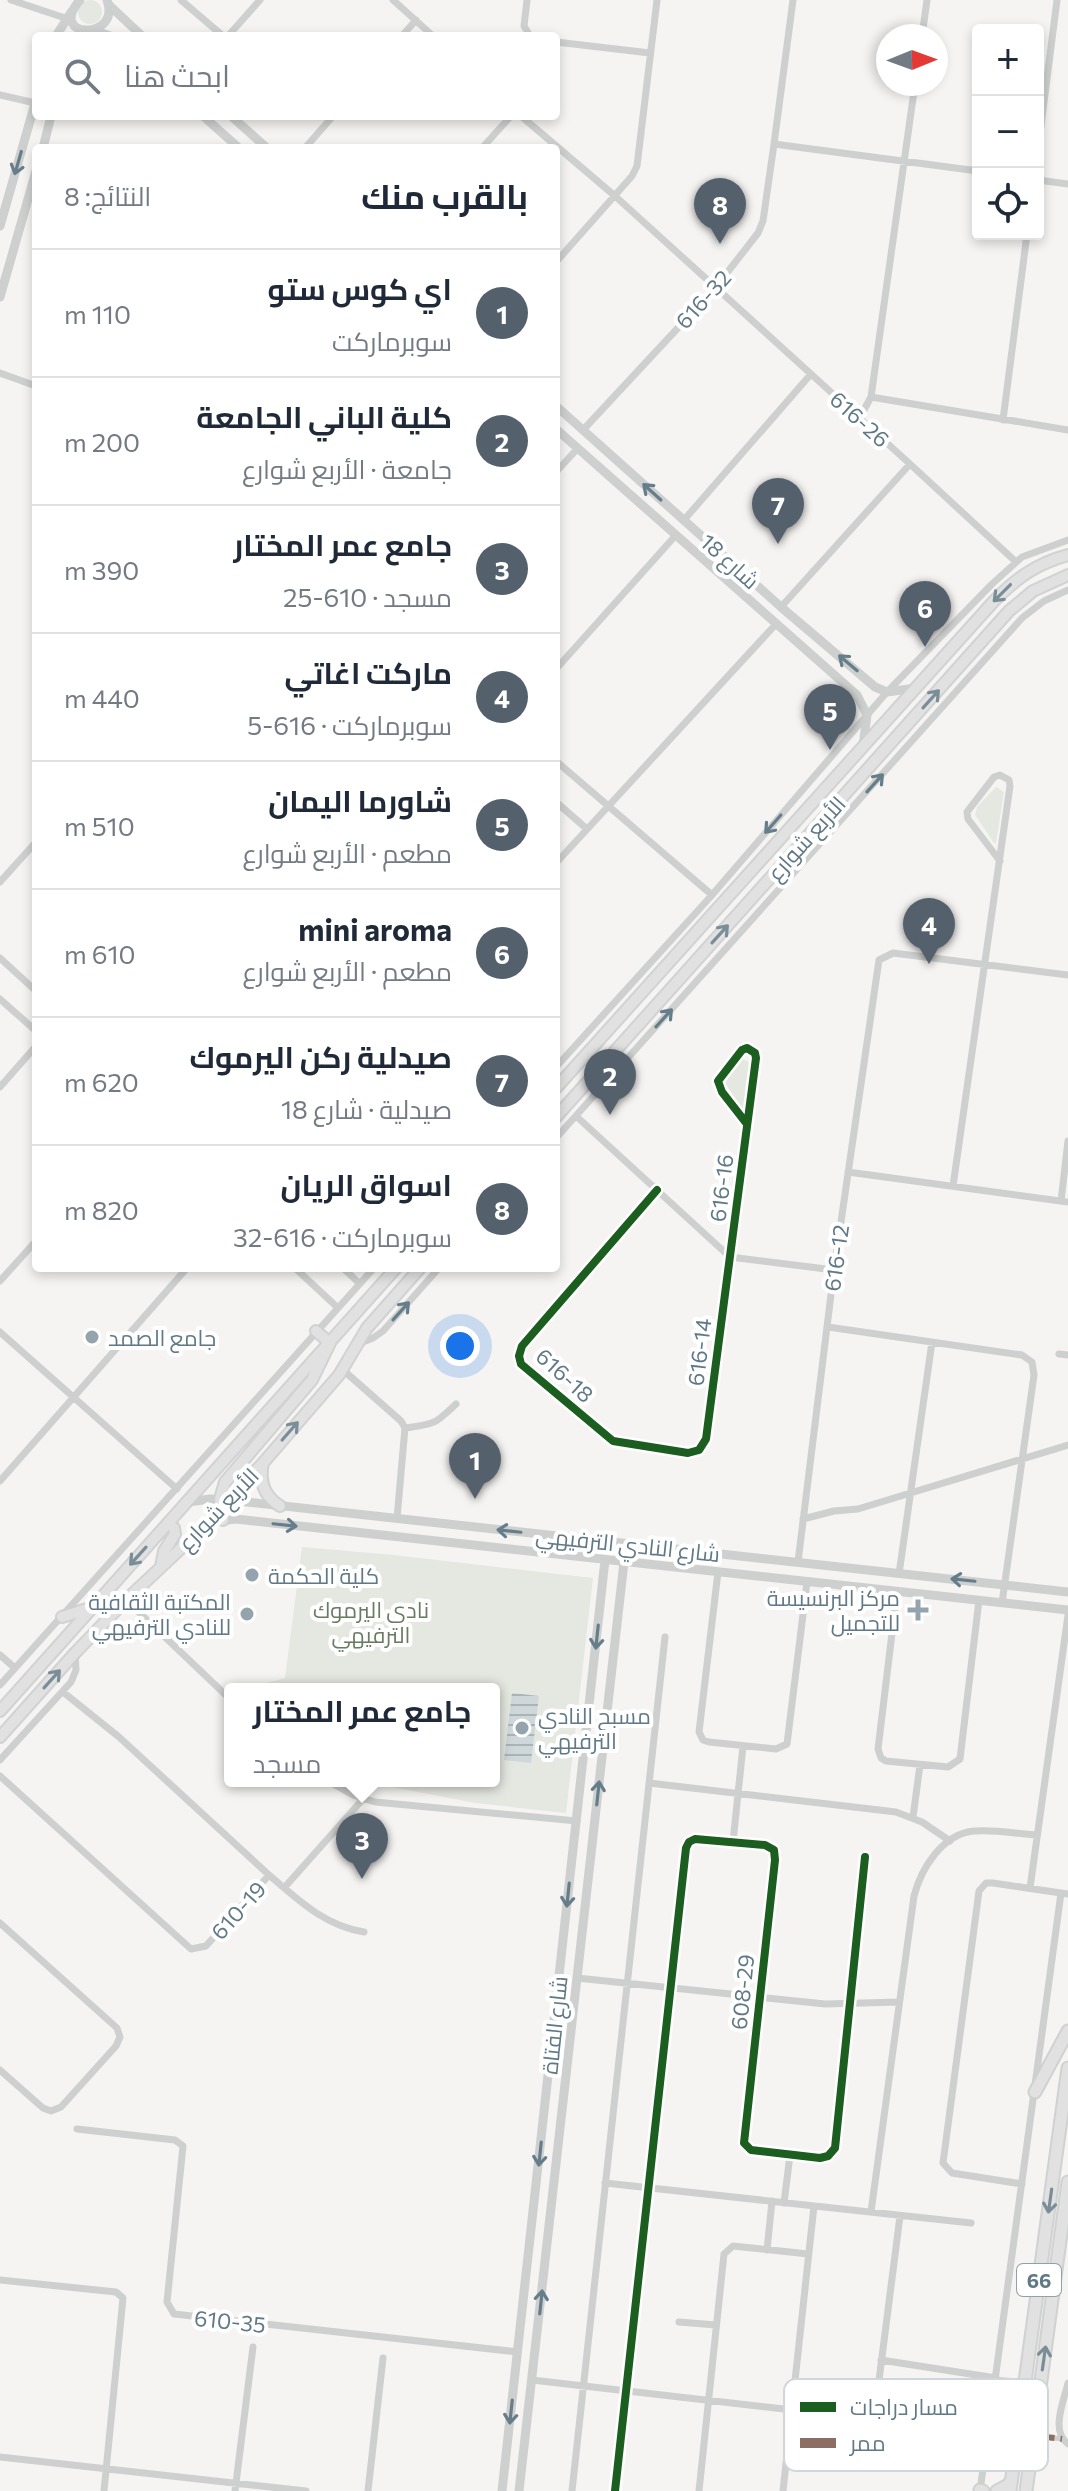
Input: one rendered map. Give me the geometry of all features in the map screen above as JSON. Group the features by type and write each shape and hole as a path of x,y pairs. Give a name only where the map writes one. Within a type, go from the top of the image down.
{"main road":[{"name":"الأربع شوارع","path":"560,1084 1009,586 1036,567 1068,555"},
{"name":"الأربع شوارع","path":"560,1113 1009,611 1033,591 1068,575"},
{"path":"608,1030 623,1043"},
{"name":"الأربع شوارع","path":"0,1711 392,1272"},
{"name":"الأربع شوارع","path":"0,1737 75,1653 208,1523 263,1463 343,1370 373,1320 416,1272"},
{"path":"223,1507 230,1475 312,1380 330,1343 316,1331"},
{"path":"263,1463 261,1477 265,1491 280,1506"},
{"path":"230,1475 234,1483 242,1485"},
{"path":"161,1567 164,1551 175,1534 168,1523"},
{"path":"62,1617 92,1608"},
{"path":"1035,2092 1068,2031"},
{"name":"66","path":"1025,2379 1068,2068"},
{"name":"66","path":"1041,2379 1068,2182"},
{"name":"66","path":"1026,2491 1029,2471"},
{"path":"997,2491 1011,2485"}],"street":[{"path":"11,0 73,7"},
{"path":"181,0 220,32"},
{"path":"229,32 260,0"},
{"path":"393,0 403,4 429,32"},
{"path":"527,0 524,22 528,32"},
{"path":"560,258 615,196 637,166 657,0"},
{"name":"616-32","path":"583,430 716,287 758,233 774,144 793,0"},
{"path":"924,24 927,0"},
{"path":"1044,102 1057,0"},
{"path":"73,7 73,25 87,32 105,21 108,2"},
{"path":"108,2 138,32"},
{"path":"58,32 73,7"},
{"path":"406,32 416,20"},
{"path":"560,42 650,53"},
{"path":"0,95 32,101"},
{"path":"859,419 871,397 913,96"},
{"path":"0,226 4,196 32,114"},
{"path":"44,144 50,120"},
{"path":"208,120 235,144"},
{"path":"235,120 262,144"},
{"path":"308,144 330,120"},
{"path":"486,144 507,120"},
{"path":"526,120 554,144"},
{"path":"228,137 241,125"},
{"path":"774,144 972,170"},
{"path":"560,149 811,374"},
{"path":"1044,181 1068,184"},
{"path":"0,297 32,185"},
{"path":"1003,420 1026,240"},
{"path":"0,373 32,385"},
{"name":"616-26","path":"684,520 811,374 910,464 781,607"},
{"path":"871,397 1068,430"},
{"name":"شارع 18","path":"560,410 781,607 875,687 887,692"},
{"name":"شارع 18","path":"560,432 857,695 867,715"},
{"path":"560,468 578,448"},
{"path":"910,464 1016,562"},
{"path":"622,487 634,475"},
{"path":"560,665 676,535"},
{"path":"560,1063 712,895 887,692 1016,562 1037,549 1068,540"},
{"path":"560,1134 1022,618 1044,601 1068,590"},
{"path":"560,859 776,624"},
{"path":"887,692 916,688"},
{"path":"863,746 867,715"},
{"path":"560,764 712,895"},
{"path":"953,1186 1000,861 1010,786 1009,780 1000,775 994,777 967,812 971,825 1000,861"},
{"path":"560,805 587,829"},
{"path":"0,882 32,846"},
{"name":"616-12","path":"798,1562 876,966 882,956 893,953 984,964"},
{"path":"0,958 32,987"},
{"path":"984,964 1068,975"},
{"path":"0,999 32,1027"},
{"name":"616-16","path":"730,1257 756,1058 755,1053 747,1048 742,1050 718,1081 722,1092 747,1124"},
{"path":"0,1087 32,1051"},
{"path":"576,1116 730,1257 834,1270"},
{"path":"848,1172 1064,1201 1068,1141"},
{"name":"616-18","path":"657,1190 522,1346 519,1356 521,1364 613,1441 688,1453 699,1450"},
{"path":"0,1281 32,1245"},
{"name":"616-14","path":"699,1450 706,1439 730,1257"},
{"path":"0,1481 184,1272"},
{"path":"299,1272 337,1307"},
{"path":"347,1272 359,1283"},
{"path":"0,1685 370,1272"},
{"path":"356,1344 378,1335 435,1272"},
{"path":"828,1327 1022,1355 1032,1362 1034,1367 1002,1603"},
{"path":"0,1332 177,1489"},
{"path":"899,1574 932,1342"},
{"path":"1059,1354 1068,1355"},
{"path":"343,1370 405,1428 397,1518"},
{"path":"405,1428 436,1423 456,1404"},
{"path":"803,1519 858,1509 1068,1445"},
{"name":"شارع النادي الترفيهي","path":"188,1502 223,1507 280,1506 1068,1592"},
{"name":"شارع النادي الترفيهي","path":"223,1507 236,1519 605,1565 718,1572 1068,1612"},
{"name":"شارع الفتاة","path":"502,2491 605,1565"},
{"name":"شارع الفتاة","path":"519,2491 624,1567"},
{"path":"844,1586 849,1568"},
{"path":"718,1572 699,1732 706,1741 743,1746 779,1749 788,1741 807,1582"},
{"path":"897,1592 878,1752 886,1761 920,1765 948,1767 960,1759 979,1600"},
{"path":"126,1600 224,1693"},
{"path":"1030,1888 1068,1612"},
{"path":"572,2491 665,1637"},
{"path":"0,1760 63,1692 76,1670 75,1653"},
{"path":"0,1655 15,1668"},
{"name":"610-19","path":"0,1776 191,1949 206,1946 269,1875 119,1737 63,1692"},
{"path":"587,1733 597,1731 605,1737"},
{"path":"615,2491 689,1842 695,1839 733,1842 743,1746"},
{"path":"913,1817 920,1765"},
{"path":"649,1783 896,1812 913,1817 950,1841"},
{"path":"340,1787 363,1799 577,1821"},
{"path":"284,1888 363,1799"},
{"path":"871,2212 917,1885 933,1856 962,1834 976,1831 1037,1835"},
{"name":"608-29","path":"733,1842 765,1845 774,1850 775,1860 744,2139 751,2150 790,2155"},
{"path":"784,2203 790,2155 825,2158 835,2148 865,1857"},
{"path":"269,1875 331,1923 364,1932"},
{"path":"995,2379 1065,1893 989,1883 979,1891 942,2159 946,2169 952,2173 1022,2184"},
{"path":"0,1923 117,2028 120,2037 61,2107 54,2110 43,2108 0,2070"},
{"path":"577,1978 759,1998 851,2004 899,2002"},
{"name":"610-35","path":"77,2129 175,2140 183,2146 167,2302 174,2314 518,2352"},
{"path":"605,2183 971,2223"},
{"path":"767,2250 772,2201"},
{"path":"796,2379 814,2206"},
{"path":"879,2379 900,2216"},
{"path":"530,2243 547,2245"},
{"path":"699,2491 725,2251 733,2246 808,2254"},
{"path":"0,2280 116,2292 124,2301 104,2491"},
{"path":"679,2322 716,2325"},
{"path":"236,2487 253,2347"},
{"path":"368,2491 383,2358"},
{"path":"881,2360 984,2379"},
{"path":"532,2380 784,2409"},
{"path":"1065,2441 1058,2428 1068,2383"},
{"path":"0,2457 106,2468 236,2487 306,2491"},
{"path":"783,2491 785,2471"},
{"path":"981,2491 984,2471"}],"green space":[{"path":"90,0 101,7 102,12 95,23 90,24 79,17 78,12 85,1"},
{"path":"996,787 1004,792 994,843 975,815 977,807"},
{"path":"743,1059 750,1063 742,1108 725,1083 727,1076"},
{"name":"نادي اليرموك الترفيهي","path":"302,1547 593,1578 566,1813 475,1803 392,1787 500,1787 500,1683 266,1683 285,1678"}],"shaded area":[{"name":"مسبح النادي الترفيهي","path":"512,1693 539,1696 531,1763 504,1760"}],"marked path":[{"path":"1048,2437 1062,2439"}],"cycle path":[{"path":"657,1190 522,1346 519,1356 521,1364 613,1441 688,1453 699,1450 706,1439 756,1058 755,1053 747,1048 742,1050 718,1081 722,1092 747,1124"},
{"path":"615,2491 686,1848 695,1839 765,1845 774,1850 744,2143 751,2150 820,2158 828,2156 835,2148 865,1857"}],"place":[{"name":"اسواق الريان","path":"720,244"},
{"name":"صيدلية ركن اليرموك","path":"778,544"},
{"name":"mini aroma","path":"925,647"},
{"name":"شاورما اليمان","path":"830,750"},
{"name":"ماركت اغاتي","path":"929,964"},
{"name":"كلية الباني الجامعة","path":"610,1115"},
{"name":"جامع الصمد","path":"92,1337"},
{"name":"اي كوس ستو","path":"475,1499"},
{"name":"كلية الحكمة","path":"252,1575"},
{"name":"مركز البرنسيسة للتجميل","path":"918,1610"},
{"name":"المكتبة الثقافية للنادي الترفيهي","path":"247,1614"},
{"name":"مسبح النادي الترفيهي","path":"522,1728"},
{"name":"جامع عمر المختار","path":"362,1879"}]}
